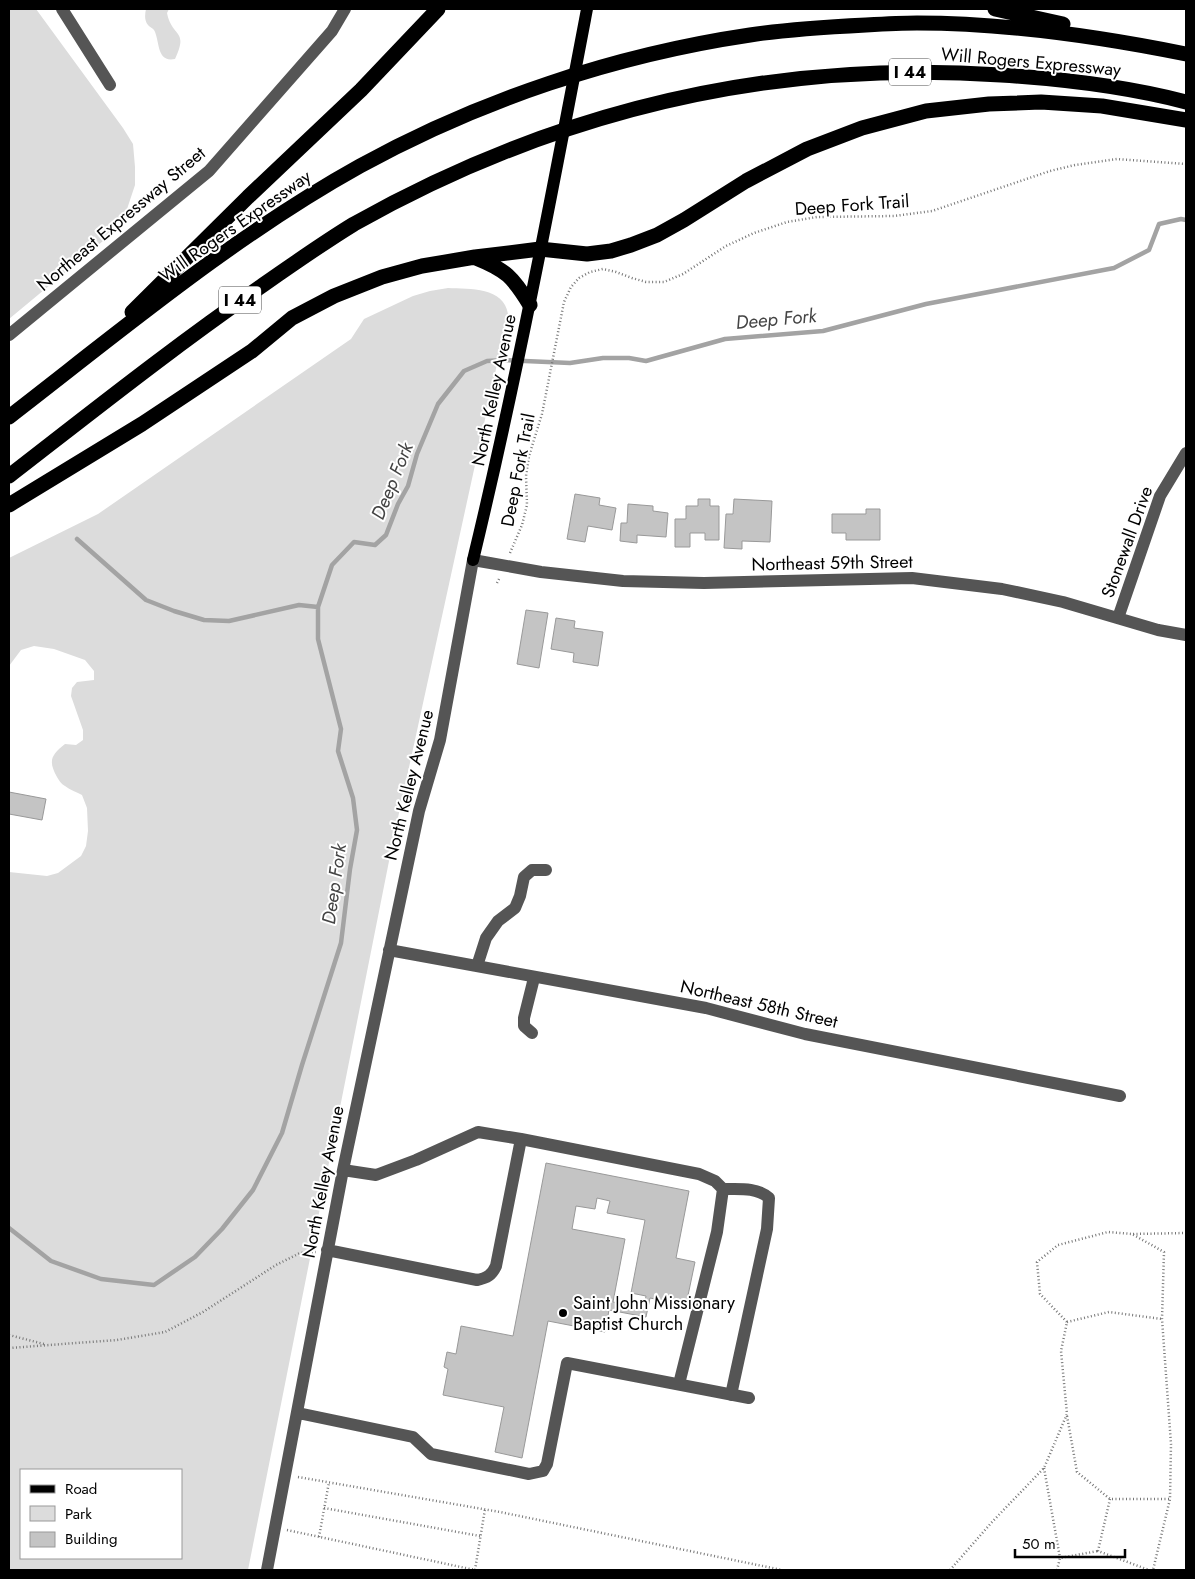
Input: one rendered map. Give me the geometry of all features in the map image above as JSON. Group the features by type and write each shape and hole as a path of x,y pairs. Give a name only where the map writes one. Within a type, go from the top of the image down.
{"highway":[{"path":"87,357 248,197 361,90 438,9"},
{"path":"995,9 1186,53"},
{"name":"Will Rogers Expressway","path":"9,417 214,259 319,190 406,142 503,100 547,84 649,55 750,35 825,27 916,23 988,26 1058,32 1186,53"},
{"name":"Will Rogers Expressway","path":"9,476 224,311 351,226 412,193 492,156 539,138 634,109 698,93 751,84 844,74 898,72 968,73 1037,78 1102,85 1159,95 1186,102"},
{"path":"9,505 142,424 252,351 292,318 334,296 382,277 422,266 475,257 540,249 587,254 631,245 657,235 746,181 807,149 862,128 926,111 988,104 1041,102 1102,106 1186,120"},
{"path":"475,257 497,266 516,282 530,305"}],"main road":[{"name":"North Kelley Avenue","path":"474,560 530,305 587,9"}],"street":[{"path":"62,9 110,85"},
{"name":"Northeast Expressway Street","path":"9,335 209,171 332,31 345,9"},
{"name":"Stonewall Drive","path":"1118,618 1160,496 1186,453"},
{"name":"Northeast 59th Street","path":"474,560 541,572 623,581 704,583 912,578 1002,589 1062,602 1158,630 1186,635"},
{"name":"North Kelley Avenue","path":"267,1570 343,1170 419,811 440,740 474,560"},
{"path":"477,966 486,938 498,921 515,908 524,877 532,870 546,870"},
{"name":"Northeast 58th Street","path":"389,950 706,1008 805,1034 1120,1096"},
{"path":"532,1033 524,1026 524,1018 534,978"},
{"path":"343,1170 376,1175 416,1160 478,1132 699,1174 715,1181 723,1189 756,1190 765,1194 770,1198 767,1229 731,1395"},
{"path":"327,1250 477,1280 486,1279 496,1266 521,1139"},
{"path":"679,1384 717,1232 723,1189"},
{"path":"298,1413 413,1437 431,1454 529,1474 543,1471 547,1464 567,1363 749,1398"}],"path":[{"name":"Deep Fork Trail","path":"498,583 522,525 526,505 526,476 529,456 542,414 564,302 571,287 579,278 590,272 603,270 616,272 646,282 664,282 683,274 726,246 754,233 787,222 817,217 894,216 932,211 1050,171 1075,165 1117,159 1186,164"},
{"path":"1067,1322 1040,1294 1037,1262 1058,1245 1108,1232 1132,1234 1186,1233"},
{"path":"1132,1234 1164,1252 1162,1319 1171,1444 1170,1499 1153,1570"},
{"path":"9,1348 117,1340 166,1332 203,1312 276,1265 300,1253 327,1250"},
{"path":"1067,1322 1109,1312 1162,1319"},
{"path":"1067,1322 1062,1351 1067,1414 1077,1472 1110,1499 1170,1499"},
{"path":"9,1335 48,1345"},
{"path":"950,1570 992,1522 1044,1468 1067,1414"},
{"path":"1044,1468 1060,1558 1057,1570"},
{"path":"286,1474 485,1509 782,1570"},
{"path":"319,1537 329,1482"},
{"path":"1098,1551 1110,1499"},
{"path":"324,1508 480,1536"},
{"path":"276,1528 475,1570 485,1509"},
{"path":"1060,1558 1098,1551 1149,1570"}],"green space":[{"path":"9,9 36,9 123,128 133,144 135,185 127,209 103,241 9,319"},
{"path":"146,9 169,9 167,13 169,21 180,38 179,49 175,59 165,58 162,54 156,34 146,21"},
{"path":"448,288 485,291 500,299 505,305 508,314 394,836 248,1570 9,1570 9,872 47,876 58,873 81,856 86,846 88,831 87,808 82,795 61,783 52,767 52,759 65,744 76,745 83,740 83,730 71,696 72,688 77,682 94,680 94,671 85,660 54,649 34,646 21,650 9,666 9,558 98,514 351,339 364,319 413,296"}],"building":[{"path":"575,494 600,498 599,505 616,508 612,530 588,526 585,542 567,539"},
{"path":"698,499 710,499 710,506 719,506 719,540 705,540 705,533 690,533 690,547 675,547 675,519 686,519 686,506 698,506"},
{"path":"734,499 772,501 770,542 742,541 742,549 724,548 726,514 733,514"},
{"path":"628,504 653,506 653,511 668,513 666,537 637,535 637,543 620,541 621,523 627,523"},
{"path":"866,509 880,509 880,540 846,540 846,533 832,533 832,514 866,514"},
{"path":"526,610 548,613 539,668 517,664"},
{"path":"556,618 575,621 574,628 603,632 598,666 573,662 574,653 551,649"},
{"path":"9,792 46,799 42,820 9,814"},
{"name":"Saint John Missionary Baptist Church","path":"546,1163 689,1191 676,1258 695,1262 686,1305 650,1298 646,1317 609,1310 605,1332 548,1321 522,1458 495,1452 504,1407 443,1395 448,1369 444,1367 447,1352 456,1354 461,1326 513,1336","holes":["597,1198 610,1201 607,1213 645,1220 631,1293 646,1296 644,1307 613,1302 625,1239 572,1229 576,1206 595,1209"]}],"waterway":[{"name":"Deep Fork","path":"9,1228 51,1261 101,1279 154,1285 195,1257 222,1229 253,1190 282,1133 341,943 357,830 353,798 338,751 341,729 318,639 318,607 332,565 354,542 375,545 386,535 398,504 408,486 417,454 438,404 464,371 487,361 504,360 570,363 603,358 629,358 646,361 725,339 823,331 926,304 1114,268 1149,250 1159,224 1181,219 1186,220"},
{"path":"77,539 146,600 204,620 229,621 299,605 318,607"}],"place":[{"name":"Saint John Missionary Baptist Church","path":"563,1313"}]}
